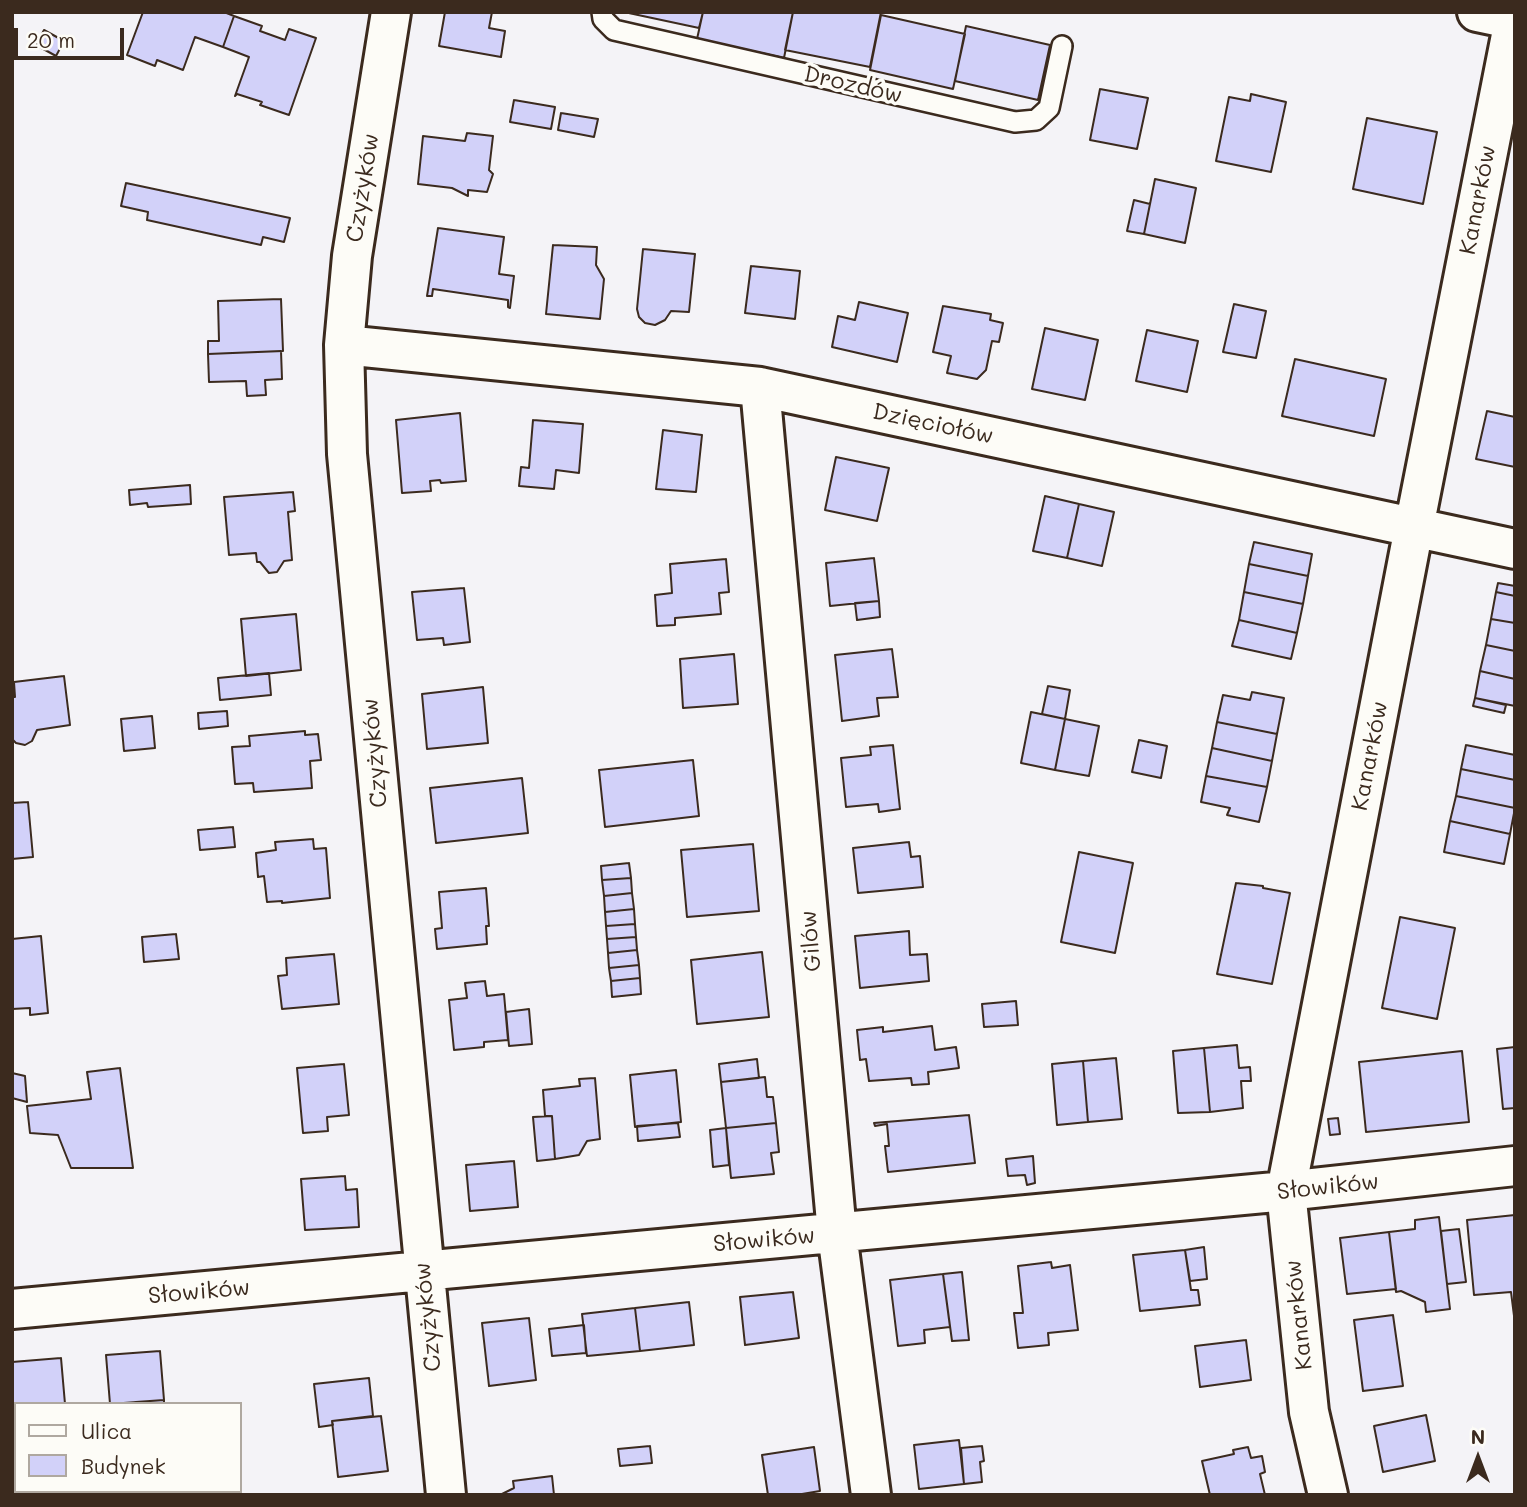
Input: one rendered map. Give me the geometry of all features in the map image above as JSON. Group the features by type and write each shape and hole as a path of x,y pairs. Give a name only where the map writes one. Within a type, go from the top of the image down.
{"street":[{"name":"Czyżyków","path":"391,12 352,256 344,345 347,454 446,1495"},
{"path":"1477,12 1515,20"},
{"name":"Kanarków","path":"1328,1495 1309,1412 1286,1191 1515,20"},
{"name":"Dzięciołów","path":"344,345 760,387 1515,549"},
{"name":"Gilów","path":"760,387 837,1233 871,1495"},
{"name":"Słowików","path":"12,1309 424,1273 1515,1167"}],"lane":[{"name":"Drozdów","path":"602,12 603,19 614,30 1015,122 1036,120 1049,108 1062,46"}],"building":[{"path":"143,12 224,12 234,16 223,47 195,37 183,70 157,60 155,66 127,55"},
{"path":"445,12 492,12 489,28 505,31 501,57 439,46"},
{"path":"624,12 703,12 699,28"},
{"path":"703,12 793,12 784,58 697,39"},
{"path":"793,12 881,12 870,67 785,50"},
{"path":"881,15 965,34 953,89 870,70"},
{"path":"234,16 262,26 260,31 285,40 289,29 316,38 289,115 260,105 262,102 237,94 235,96 249,57 223,47"},
{"path":"966,26 1050,45 1038,100 955,81"},
{"path":"44,30 64,41 56,56 36,45"},
{"path":"1100,89 1148,98 1137,149 1090,140"},
{"path":"1251,94 1286,102 1271,172 1216,161 1229,97 1250,101"},
{"path":"514,100 555,107 551,129 510,122"},
{"path":"561,113 598,119 594,137 558,130"},
{"path":"1367,118 1437,132 1423,204 1353,189"},
{"path":"467,133 493,136 489,170 493,174 487,192 468,190 468,196 452,188 418,184 423,136 465,141"},
{"path":"1155,179 1196,188 1185,243 1144,234"},
{"path":"126,183 290,218 284,242 263,237 261,245 147,220 148,212 121,206"},
{"path":"1134,200 1150,204 1144,234 1127,231"},
{"path":"438,228 504,237 499,274 514,276 510,308 508,300 433,289 432,296 427,296"},
{"path":"553,245 597,247 596,265 604,279 600,319 546,314"},
{"path":"643,249 695,254 689,312 671,311 665,320 655,325 645,323 639,317 637,309"},
{"path":"751,266 800,271 795,319 745,313"},
{"path":"281,299 283,351 208,354 208,341 219,341 218,301"},
{"path":"859,302 908,313 897,362 832,347 838,316 855,320"},
{"path":"1234,304 1266,311 1256,358 1223,352"},
{"path":"943,306 991,314 990,320 1003,323 999,342 992,341 986,370 977,379 947,373 951,356 933,352"},
{"path":"1045,328 1098,340 1085,400 1032,389"},
{"path":"1147,330 1198,341 1187,392 1136,381"},
{"path":"281,351 282,379 265,380 266,395 247,396 246,381 209,382 208,354"},
{"path":"1295,359 1386,379 1374,436 1282,416"},
{"path":"1487,411 1515,417 1515,467 1476,459"},
{"path":"460,413 466,481 430,481 431,491 402,493 396,420"},
{"path":"533,420 583,424 579,473 556,470 554,489 519,486 521,467 529,468"},
{"path":"663,430 702,435 696,492 656,489"},
{"path":"836,457 889,468 877,521 825,510"},
{"path":"190,485 191,504 148,507 147,503 130,505 129,490"},
{"path":"293,492 295,511 288,512 292,560 284,561 277,572 269,573 257,562 256,553 229,555 224,497"},
{"path":"1045,496 1079,504 1067,558 1033,551"},
{"path":"1079,504 1114,512 1102,566 1067,558"},
{"path":"1254,542 1312,554 1308,576 1249,564"},
{"path":"874,558 879,601 830,606 826,563"},
{"path":"726,559 729,592 719,593 721,614 675,618 675,625 657,626 655,595 672,593 670,564"},
{"path":"1249,564 1308,576 1303,604 1244,592"},
{"path":"1498,583 1515,586 1515,596 1496,592"},
{"path":"464,588 470,642 444,645 443,638 417,640 412,592"},
{"path":"1244,592 1303,604 1297,633 1239,620"},
{"path":"1496,592 1515,596 1515,623 1491,619"},
{"path":"879,601 880,617 857,620 855,603"},
{"path":"296,614 301,670 246,676 241,619"},
{"path":"1491,619 1515,623 1515,651 1486,645"},
{"path":"1239,620 1297,633 1291,659 1232,646"},
{"path":"1486,645 1515,651 1515,679 1480,671"},
{"path":"892,649 898,697 877,698 879,716 842,721 835,655"},
{"path":"734,654 738,704 683,708 680,659"},
{"path":"1480,671 1515,679 1515,706 1475,698"},
{"path":"269,673 271,695 220,700 218,678"},
{"path":"64,676 70,725 37,730 32,741 25,745 16,743 12,739 14,682"},
{"path":"1048,686 1070,690 1065,719 1042,714"},
{"path":"483,687 488,743 427,749 422,694"},
{"path":"1252,692 1284,698 1277,734 1217,722 1223,695 1250,700"},
{"path":"1475,698 1506,705 1504,713 1473,706"},
{"path":"227,711 228,726 199,729 198,713"},
{"path":"1031,712 1065,719 1055,770 1021,763"},
{"path":"152,716 155,748 124,751 121,719"},
{"path":"1065,719 1099,726 1089,776 1055,770"},
{"path":"1217,722 1277,734 1272,761 1212,748"},
{"path":"305,731 305,735 318,734 321,760 310,761 312,788 254,792 253,783 235,784 232,747 250,746 249,736"},
{"path":"1139,740 1167,746 1161,778 1132,772"},
{"path":"893,745 900,809 879,812 878,804 846,807 841,758 871,755 870,747"},
{"path":"1466,745 1515,755 1515,780 1461,769"},
{"path":"1212,748 1272,761 1267,787 1206,776"},
{"path":"693,760 699,816 605,827 599,770"},
{"path":"1461,769 1515,780 1515,808 1456,796"},
{"path":"1206,776 1267,787 1259,822 1227,815 1230,808 1201,802"},
{"path":"522,778 528,833 436,843 430,788"},
{"path":"1456,796 1515,808 1510,834 1450,821"},
{"path":"28,802 33,857 12,859 12,803"},
{"path":"1450,821 1510,834 1504,864 1444,852"},
{"path":"233,827 235,847 200,850 198,830"},
{"path":"313,839 314,849 326,848 330,898 267,902 264,876 258,877 256,853 276,850 275,842"},
{"path":"909,842 911,857 920,856 923,887 858,893 853,848"},
{"path":"753,844 759,911 687,917 681,850"},
{"path":"1079,852 1133,863 1115,953 1061,942"},
{"path":"629,863 631,878 602,880 601,866"},
{"path":"631,878 632,893 604,896 602,880"},
{"path":"1236,883 1290,893 1272,984 1217,974"},
{"path":"486,888 489,926 486,926 487,944 437,949 435,929 442,928 439,892"},
{"path":"632,893 634,909 605,912 604,896"},
{"path":"634,909 635,924 606,926 605,912"},
{"path":"1400,917 1455,928 1437,1019 1382,1008"},
{"path":"635,924 636,937 607,939 606,926"},
{"path":"909,931 910,955 927,954 929,981 860,988 855,936"},
{"path":"176,934 179,959 144,962 142,937"},
{"path":"41,936 48,1013 30,1015 30,1008 12,1009 12,939"},
{"path":"636,937 637,950 608,953 607,939"},
{"path":"637,950 639,965 609,968 608,953"},
{"path":"762,952 769,1017 697,1024 691,960"},
{"path":"334,954 339,1004 282,1009 278,976 287,975 286,958"},
{"path":"639,965 640,978 611,981 609,968"},
{"path":"640,978 641,994 612,997 611,981"},
{"path":"485,981 487,996 504,994 508,1040 484,1042 484,1047 454,1050 449,1000 467,998 465,983"},
{"path":"1016,1001 1018,1025 984,1027 982,1004"},
{"path":"529,1009 532,1044 509,1046 506,1012"},
{"path":"932,1026 935,1050 956,1047 959,1068 928,1072 929,1084 912,1085 911,1078 869,1081 866,1059 860,1060 857,1030 883,1027 883,1032"},
{"path":"1237,1045 1239,1068 1250,1067 1251,1081 1241,1081 1243,1108 1210,1112 1204,1048"},
{"path":"1515,1047 1515,1108 1503,1109 1497,1049"},
{"path":"1204,1048 1210,1112 1178,1113 1173,1051"},
{"path":"1462,1051 1469,1122 1366,1132 1359,1062"},
{"path":"1116,1058 1122,1119 1088,1122 1083,1061"},
{"path":"757,1059 759,1078 721,1082 719,1064"},
{"path":"1083,1061 1088,1122 1057,1125 1052,1064"},
{"path":"344,1064 349,1115 327,1117 328,1131 303,1133 297,1068"},
{"path":"120,1068 133,1168 71,1168 58,1135 30,1133 27,1106 91,1099 87,1072"},
{"path":"676,1070 681,1122 635,1127 630,1075"},
{"path":"12,1073 25,1076 27,1102 12,1098"},
{"path":"765,1077 767,1097 773,1097 776,1123 726,1128 721,1082"},
{"path":"595,1078 600,1139 587,1141 579,1155 555,1159 552,1116 545,1116 543,1090 580,1086 579,1079"},
{"path":"969,1115 975,1163 888,1172 885,1146 889,1146 887,1124 875,1126 874,1123"},
{"path":"552,1116 555,1159 537,1161 533,1117"},
{"path":"1338,1118 1340,1134 1330,1135 1328,1119"},
{"path":"678,1123 680,1137 638,1141 637,1126"},
{"path":"776,1123 779,1152 771,1153 774,1174 731,1178 726,1128"},
{"path":"726,1128 729,1165 713,1167 710,1130"},
{"path":"1033,1156 1035,1183 1027,1185 1025,1175 1008,1176 1006,1159"},
{"path":"514,1161 518,1207 470,1211 466,1165"},
{"path":"345,1176 346,1190 357,1189 359,1227 305,1230 301,1179"},
{"path":"1515,1215 1514,1316 1511,1292 1474,1295 1467,1220"},
{"path":"1439,1217 1450,1309 1426,1312 1425,1302 1401,1291 1396,1292 1389,1232 1415,1229 1415,1220"},
{"path":"1459,1229 1466,1282 1447,1284 1441,1231"},
{"path":"1389,1232 1396,1289 1347,1294 1340,1238"},
{"path":"1204,1247 1207,1279 1190,1281 1185,1250"},
{"path":"1185,1250 1191,1290 1198,1290 1200,1305 1140,1311 1133,1255"},
{"path":"1051,1262 1052,1268 1070,1265 1078,1330 1048,1333 1049,1345 1018,1348 1014,1313 1023,1313 1018,1266"},
{"path":"962,1272 969,1340 952,1341 943,1274"},
{"path":"943,1274 950,1327 924,1330 925,1343 898,1346 890,1280"},
{"path":"793,1292 799,1338 745,1345 740,1297"},
{"path":"689,1302 694,1345 640,1351 635,1308"},
{"path":"635,1308 640,1351 587,1356 582,1314"},
{"path":"1393,1315 1403,1386 1363,1391 1354,1320"},
{"path":"529,1318 536,1380 489,1386 482,1323"},
{"path":"584,1325 586,1353 552,1356 549,1329"},
{"path":"1246,1340 1251,1380 1200,1387 1195,1346"},
{"path":"160,1351 164,1400 110,1402 106,1355"},
{"path":"61,1358 65,1402 14,1402 12,1416 12,1362"},
{"path":"369,1378 373,1416 332,1421 333,1425 319,1427 314,1384"},
{"path":"1426,1415 1435,1461 1383,1472 1374,1426"},
{"path":"381,1416 388,1471 338,1477 332,1421"},
{"path":"959,1440 964,1484 919,1489 914,1445"},
{"path":"650,1446 652,1463 620,1466 618,1449"},
{"path":"982,1446 982,1482 964,1484 961,1448"},
{"path":"814,1447 820,1491 796,1495 768,1495 762,1455"},
{"path":"1248,1447 1251,1458 1262,1456 1265,1472 1260,1474 1265,1495 1210,1495 1202,1461 1234,1454 1233,1450"},
{"path":"552,1476 554,1495 500,1495 514,1488 513,1481"}]}
